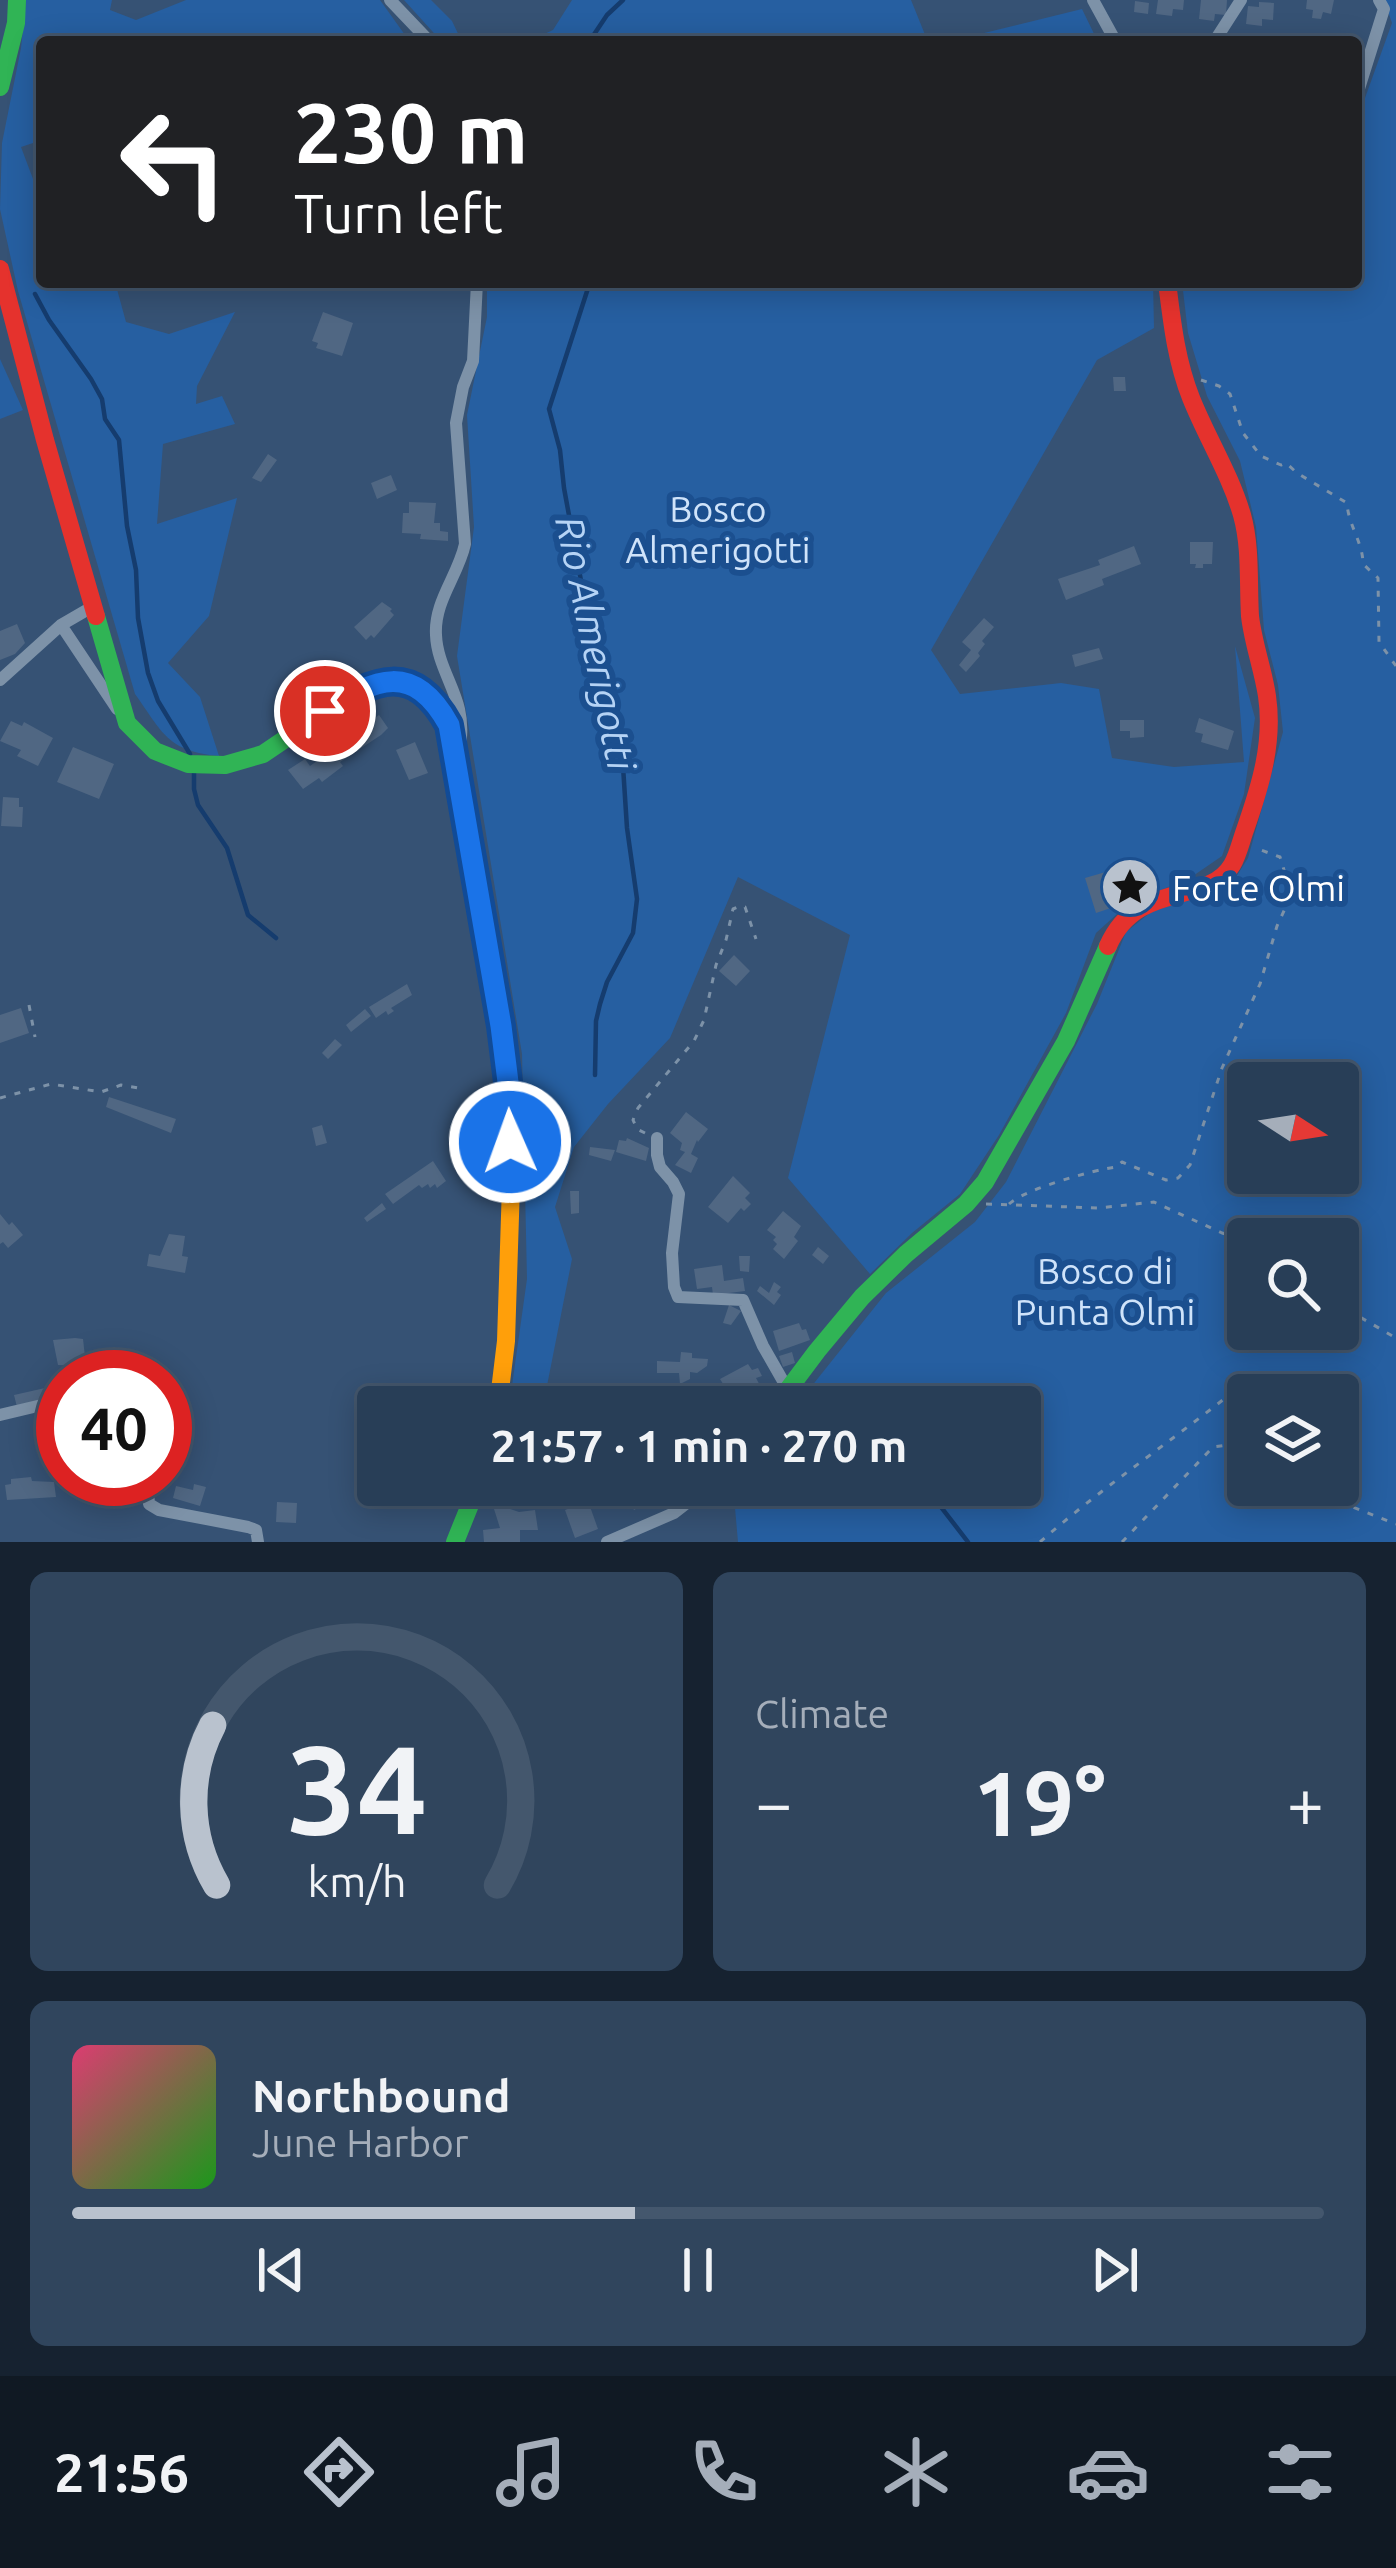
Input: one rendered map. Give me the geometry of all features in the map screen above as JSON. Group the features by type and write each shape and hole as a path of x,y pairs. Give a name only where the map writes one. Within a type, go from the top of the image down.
{"street":[{"path":"0,87 17,0"},
{"path":"390,0 424,36"},
{"path":"1093,0 1113,36"},
{"path":"1218,36 1241,0"},
{"path":"1362,79 1384,9 1379,0"},
{"path":"0,268 127,723"},
{"path":"458,764 463,734 460,713 442,665 436,632 439,604 465,544 456,423 473,361 477,288"},
{"path":"790,1386 894,1264 973,1199 1066,1041 1117,925 1144,904 1221,877 1232,866 1244,836 1268,750 1268,700 1251,623 1244,522 1232,480 1185,382 1168,288"},
{"path":"0,680 61,626 92,608"},
{"path":"61,626 127,723 149,749 167,759 214,766 246,761 362,687 408,684 442,712 458,764 510,1098 506,1341 501,1386"},
{"path":"657,1138 660,1167 679,1194 672,1253 678,1298 743,1300 787,1386"},
{"path":"0,1415 36,1406"},
{"path":"152,1506 170,1514 248,1527 256,1530 258,1542"},
{"path":"455,1542 470,1506"},
{"path":"608,1542 683,1506"}],"path":[{"path":"1185,382 1201,380 1230,394 1243,433 1261,456 1286,463 1347,503 1347,518 1363,552 1363,564 1378,578 1379,642 1396,666"},
{"path":"1009,1204 1039,1187 1122,1162 1166,1180 1178,1178 1190,1165 1222,1068 1260,984 1288,902 1289,886 1280,857 1250,846 1244,836"},
{"path":"657,1138 637,1129 633,1120 704,1021 733,909 745,907 756,939"},
{"path":"29,1005 35,1037"},
{"path":"0,1098 51,1084 101,1092 121,1085 138,1088"},
{"path":"973,1199 988,1205 1100,1208 1154,1202 1227,1234"},
{"path":"1359,1317 1396,1338"},
{"path":"1040,1542 1083,1504 1227,1399"},
{"path":"1122,1542 1213,1447 1227,1445"},
{"path":"1348,1506 1396,1524"}],"green space":[{"path":"26,0 112,0 110,10 136,20 186,0 380,0 406,36 36,36 36,142 21,147 36,187 36,288 117,288 126,322 169,334 235,312 197,386 196,404 222,396 235,424 163,444 157,524 237,498 209,616 168,663 200,697 219,756 188,750 168,738 135,694 18,291 0,209 2,143"},
{"path":"404,0 431,0 452,21 459,36 437,36"},
{"path":"572,0 911,0 926,36 540,36 553,30"},
{"name":"Bosco di Punta Olmi","path":"1384,0 1396,0 1396,1542 738,1542 735,1506 1041,1506 1041,1386 812,1386 886,1293 975,1222 1006,1182 1097,1004 1126,932 1151,912 1220,889 1236,877 1248,858 1283,732 1278,685 1264,630 1256,527 1240,461 1207,396 1188,333 1183,288 1362,288 1362,106 1392,23"},
{"path":"1082,9 1095,36 972,36"},
{"name":"Bosco Almerigotti","path":"487,288 1153,288 1154,328 1097,360 931,650 960,694 1061,683 1099,689 1112,758 1174,767 1244,762 1235,646 1255,718 1244,794 1222,856 1190,878 1128,904 1096,933 1066,1013 999,1135 960,1194 870,1274 788,1178 850,935 738,877 670,1038 574,1147 555,1207 572,1259 547,1386 512,1386 527,1279 522,1054 457,656 474,527 467,415 487,317"},
{"path":"0,359 23,410 0,419"}],"building":[{"path":"1158,0 1184,0 1183,10 1173,9 1172,16 1156,14"},
{"path":"1201,0 1227,0 1226,15 1215,14 1214,21 1199,19"},
{"path":"1307,0 1334,0 1331,14 1323,12 1321,19 1312,18"},
{"path":"1135,1 1149,3 1148,14 1134,12"},
{"path":"1259,2 1274,3 1273,20 1262,19 1262,26 1246,24 1248,6 1259,7"},
{"path":"323,312 353,323 342,356 316,348 318,343 312,341"},
{"path":"1113,377 1125,377 1126,391 1114,391"},
{"path":"268,454 277,460 261,482 252,478"},
{"path":"391,475 397,490 377,499 371,483"},
{"path":"409,502 436,503 434,523 448,532 448,541 402,533"},
{"path":"1190,542 1213,542 1212,564 1195,568 1196,564 1190,564"},
{"path":"1134,546 1141,564 1066,600 1058,579 1100,565 1098,560"},
{"path":"382,602 394,615 374,638 371,635 366,640 354,627"},
{"path":"984,618 994,627 966,672 959,665 971,650 962,642"},
{"path":"17,624 25,643 0,660 0,631"},
{"path":"1099,648 1103,659 1075,667 1072,655"},
{"path":"379,715 388,728 340,762 343,766 322,782 319,778 303,789 288,770 305,759 310,766 348,739 355,727 358,731"},
{"path":"1199,718 1234,731 1228,750 1201,742 1203,734 1195,732"},
{"path":"1120,720 1144,720 1144,737 1130,738 1130,731 1120,731"},
{"path":"11,721 22,726 24,722 53,738 38,766 17,756 21,750 0,741"},
{"path":"311,737 319,744 306,757 298,750"},
{"path":"415,742 428,773 409,780 396,750"},
{"path":"73,747 114,764 99,799 57,782"},
{"path":"3,797 19,798 22,827 1,826"},
{"path":"1109,871 1113,886 1105,889 1111,908 1096,913 1085,878"},
{"path":"734,955 750,971 736,986 719,971"},
{"path":"407,984 412,995 388,1015 386,1011 376,1018 369,1007"},
{"path":"21,1008 29,1033 0,1043 0,1015"},
{"path":"365,1009 371,1016 351,1032 346,1025"},
{"path":"335,1039 342,1045 328,1059 322,1053"},
{"path":"109,1097 176,1119 171,1133 106,1107"},
{"path":"686,1112 708,1129 691,1154 698,1158 691,1173 675,1165 685,1152 670,1133"},
{"path":"322,1125 327,1143 316,1146 312,1128"},
{"path":"627,1138 649,1148 646,1161 616,1152 619,1140"},
{"path":"590,1147 615,1150 611,1161 589,1155"},
{"path":"433,1161 446,1181 437,1188 435,1184 430,1188 419,1185 393,1204 385,1194"},
{"path":"733,1176 750,1193 745,1198 751,1204 728,1223 708,1207"},
{"path":"570,1191 579,1191 579,1213 571,1214"},
{"path":"382,1203 386,1209 367,1222 364,1218"},
{"path":"783,1211 801,1226 794,1237 798,1241 784,1259 773,1249 776,1237 767,1230"},
{"path":"0,1214 23,1235 8,1248 0,1244"},
{"path":"169,1234 185,1236 185,1273 147,1266 149,1254 160,1256"},
{"path":"818,1247 829,1256 823,1264 812,1255"},
{"path":"739,1256 750,1256 749,1272 740,1271"},
{"path":"722,1265 724,1281 743,1278 745,1291 713,1295 712,1287 697,1289 694,1269"},
{"path":"774,1282 781,1287 777,1292 781,1295 774,1305 757,1291 760,1286 769,1293"},
{"path":"729,1305 741,1311 731,1325 723,1323"},
{"path":"799,1323 810,1340 779,1351 773,1331"},
{"path":"83,1339 84,1350 55,1350 53,1340"},
{"path":"681,1352 708,1359 707,1366 690,1372 690,1379 680,1384 679,1373 657,1373 657,1361 680,1362"},
{"path":"792,1352 795,1363 783,1367 779,1356"},
{"path":"748,1364 762,1376 756,1378 760,1386 724,1386 720,1379"},
{"path":"36,1390 36,1402 17,1407 14,1395"},
{"path":"31,1477 36,1481 36,1498 7,1500 5,1485 11,1479"},
{"path":"194,1484 206,1487 200,1506 192,1504"},
{"path":"277,1502 297,1503 296,1523 276,1522"},
{"path":"590,1506 598,1529 575,1538 565,1510"},
{"path":"494,1509 535,1510 538,1530 520,1530 520,1542 484,1542 483,1530 500,1528"}],"waterway":[{"name":"Rio Almerigotti","path":"593,36 623,0"},
{"name":"Rio Almerigotti","path":"588,288 549,409 588,619 620,720 637,899 633,933 600,1004 595,1075"},
{"path":"35,294 91,379 102,399 105,419 119,440 148,673 158,701 190,754"},
{"path":"194,773 198,805 227,848 248,915 276,938"},
{"path":"940,1506 968,1542"}],"traffic: fast":[{"path":"0,87 17,0"},
{"path":"96,616 127,723 155,751 188,764 225,765 263,754 362,687 393,683 413,688 437,707 456,754 509,1090"},
{"path":"791,1386 862,1297 985,1182 1066,1041 1108,946"},
{"path":"455,1542 470,1506"}],"traffic: slow":[{"path":"501,1386 511,1185 509,1090"}],"traffic: jam":[{"path":"0,269 96,616"},
{"path":"1108,946 1136,911 1207,886 1232,865 1260,781 1269,731 1267,696 1250,616 1245,527 1186,384 1168,288"}],"place":[{"name":"Forte Olmi","path":"1130,887"}],"route":[{"path":"325,711 362,687 393,682 422,692 449,725 501,1026 510,1142"}]}
